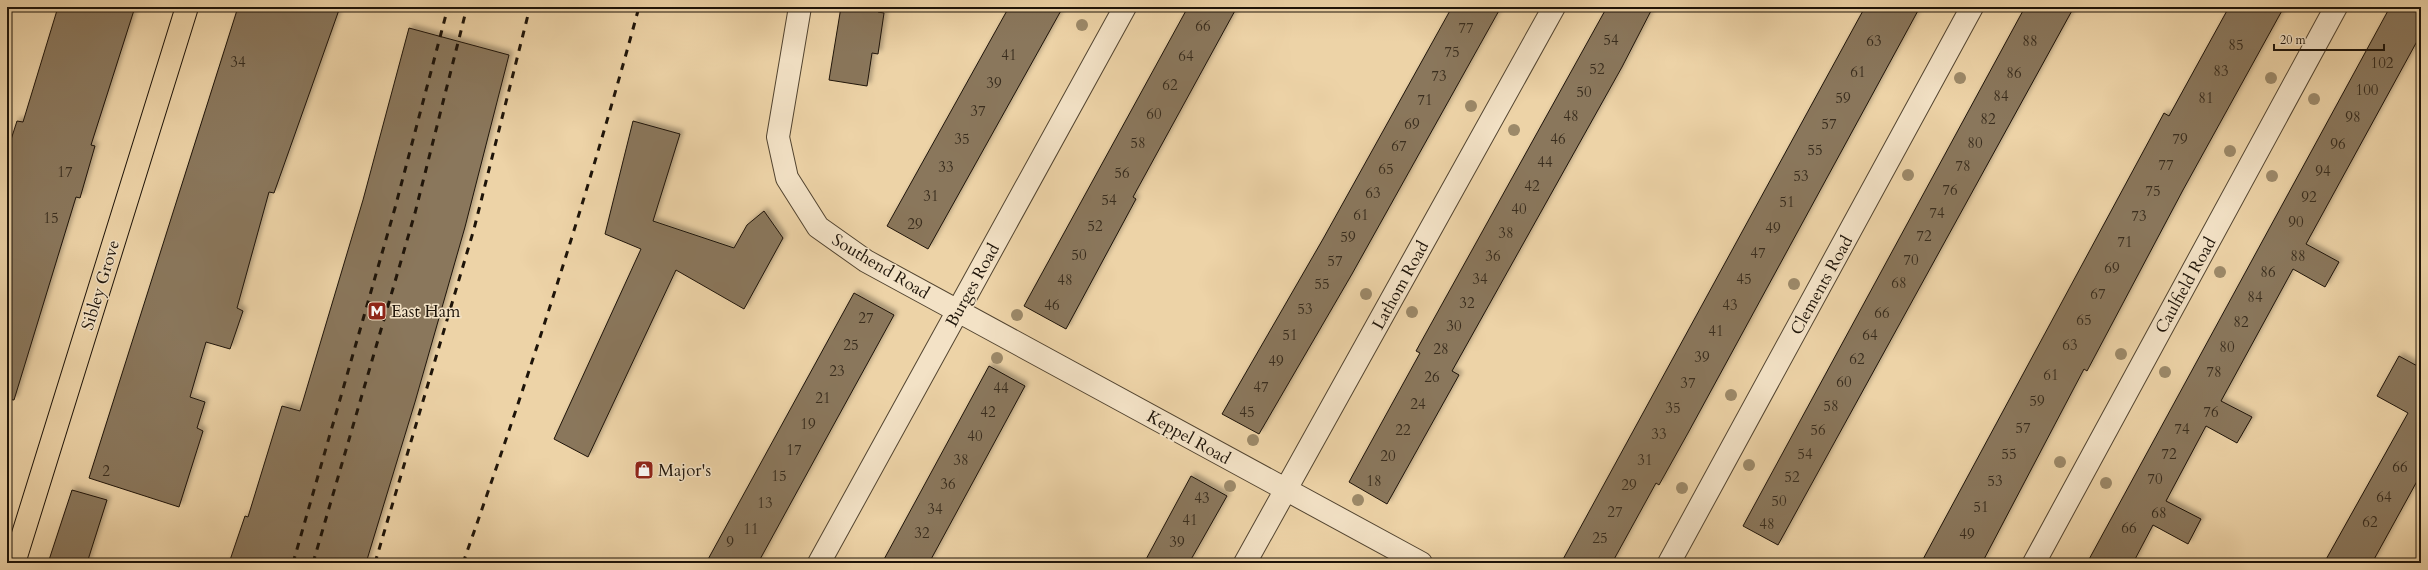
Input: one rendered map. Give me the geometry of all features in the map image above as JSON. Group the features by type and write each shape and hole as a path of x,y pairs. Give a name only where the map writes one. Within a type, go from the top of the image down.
{"main road":[{"name":"Sibley Grove","path":"14,563 187,7"}],"street":[{"name":"Southend Road","path":"800,7 778,137 787,178 818,227 866,261 958,311"},
{"name":"Burges Road","path":"819,563 1125,7"},
{"name":"Lathom Road","path":"1244,563 1554,7"},
{"name":"Clements Road","path":"1669,563 1972,7"},
{"name":"Caulfield Road","path":"2034,563 2336,7"},
{"name":"Keppel Road","path":"958,311 1420,563"}],"building":[{"path":"58,7 135,7 91,145 95,146 80,198 76,197 14,400 7,399 7,152 17,121 23,122"},
{"path":"238,7 340,7 274,193 269,192 237,308 243,311 230,349 206,342 190,397 205,402 197,428 203,431 179,507 89,478"},
{"path":"841,7 879,7 878,12 884,13 878,54 872,53 867,86 829,80"},
{"path":"1009,7 1063,7 928,249 887,226"},
{"path":"1188,7 1237,7 1133,197 1136,199 1066,329 1024,306"},
{"path":"1452,7 1501,7 1352,274 1259,434 1222,414 1323,239"},
{"path":"1607,7 1653,7 1622,67 1452,371 1459,375 1387,504 1349,482 1420,353 1416,351"},
{"path":"1865,7 1920,7 1688,433 1659,485 1656,483 1612,563 1561,563"},
{"path":"2025,7 2074,7 1778,545 1743,526"},
{"path":"2229,7 2284,7 2183,190 2087,371 2084,369 1982,563 1921,563 2164,113 2169,116"},
{"path":"2390,7 2421,7 2421,34 2306,244 2339,262 2325,287 2293,269 2221,401 2252,417 2237,443 2206,426 2166,501 2201,519 2188,544 2153,525 2133,563 2087,563"},
{"path":"409,28 509,55 465,227 415,402 366,563 229,563 245,516 248,517 282,406 300,411 363,200"},
{"path":"633,121 680,134 653,221 734,248 747,225 764,211 783,238 744,309 676,270 588,457 554,439 641,249 605,234"},
{"path":"854,293 894,315 758,563 706,563"},
{"path":"2399,356 2421,368 2421,474 2372,563 2324,563 2408,413 2377,396"},
{"path":"989,366 1025,386 929,563 882,563"},
{"path":"1191,476 1227,496 1189,563 1144,563"},
{"path":"72,490 107,500 87,563 48,563"}],"railway":[{"path":"293,563 395,208 448,7"},
{"path":"313,563 415,213 467,7"},
{"path":"375,563 474,229 530,7"},
{"path":"463,563 511,425 556,287 599,147 639,7"}],"place":[{"name":"East Ham","path":"377,311"},
{"name":"Major's","path":"644,470"}]}
